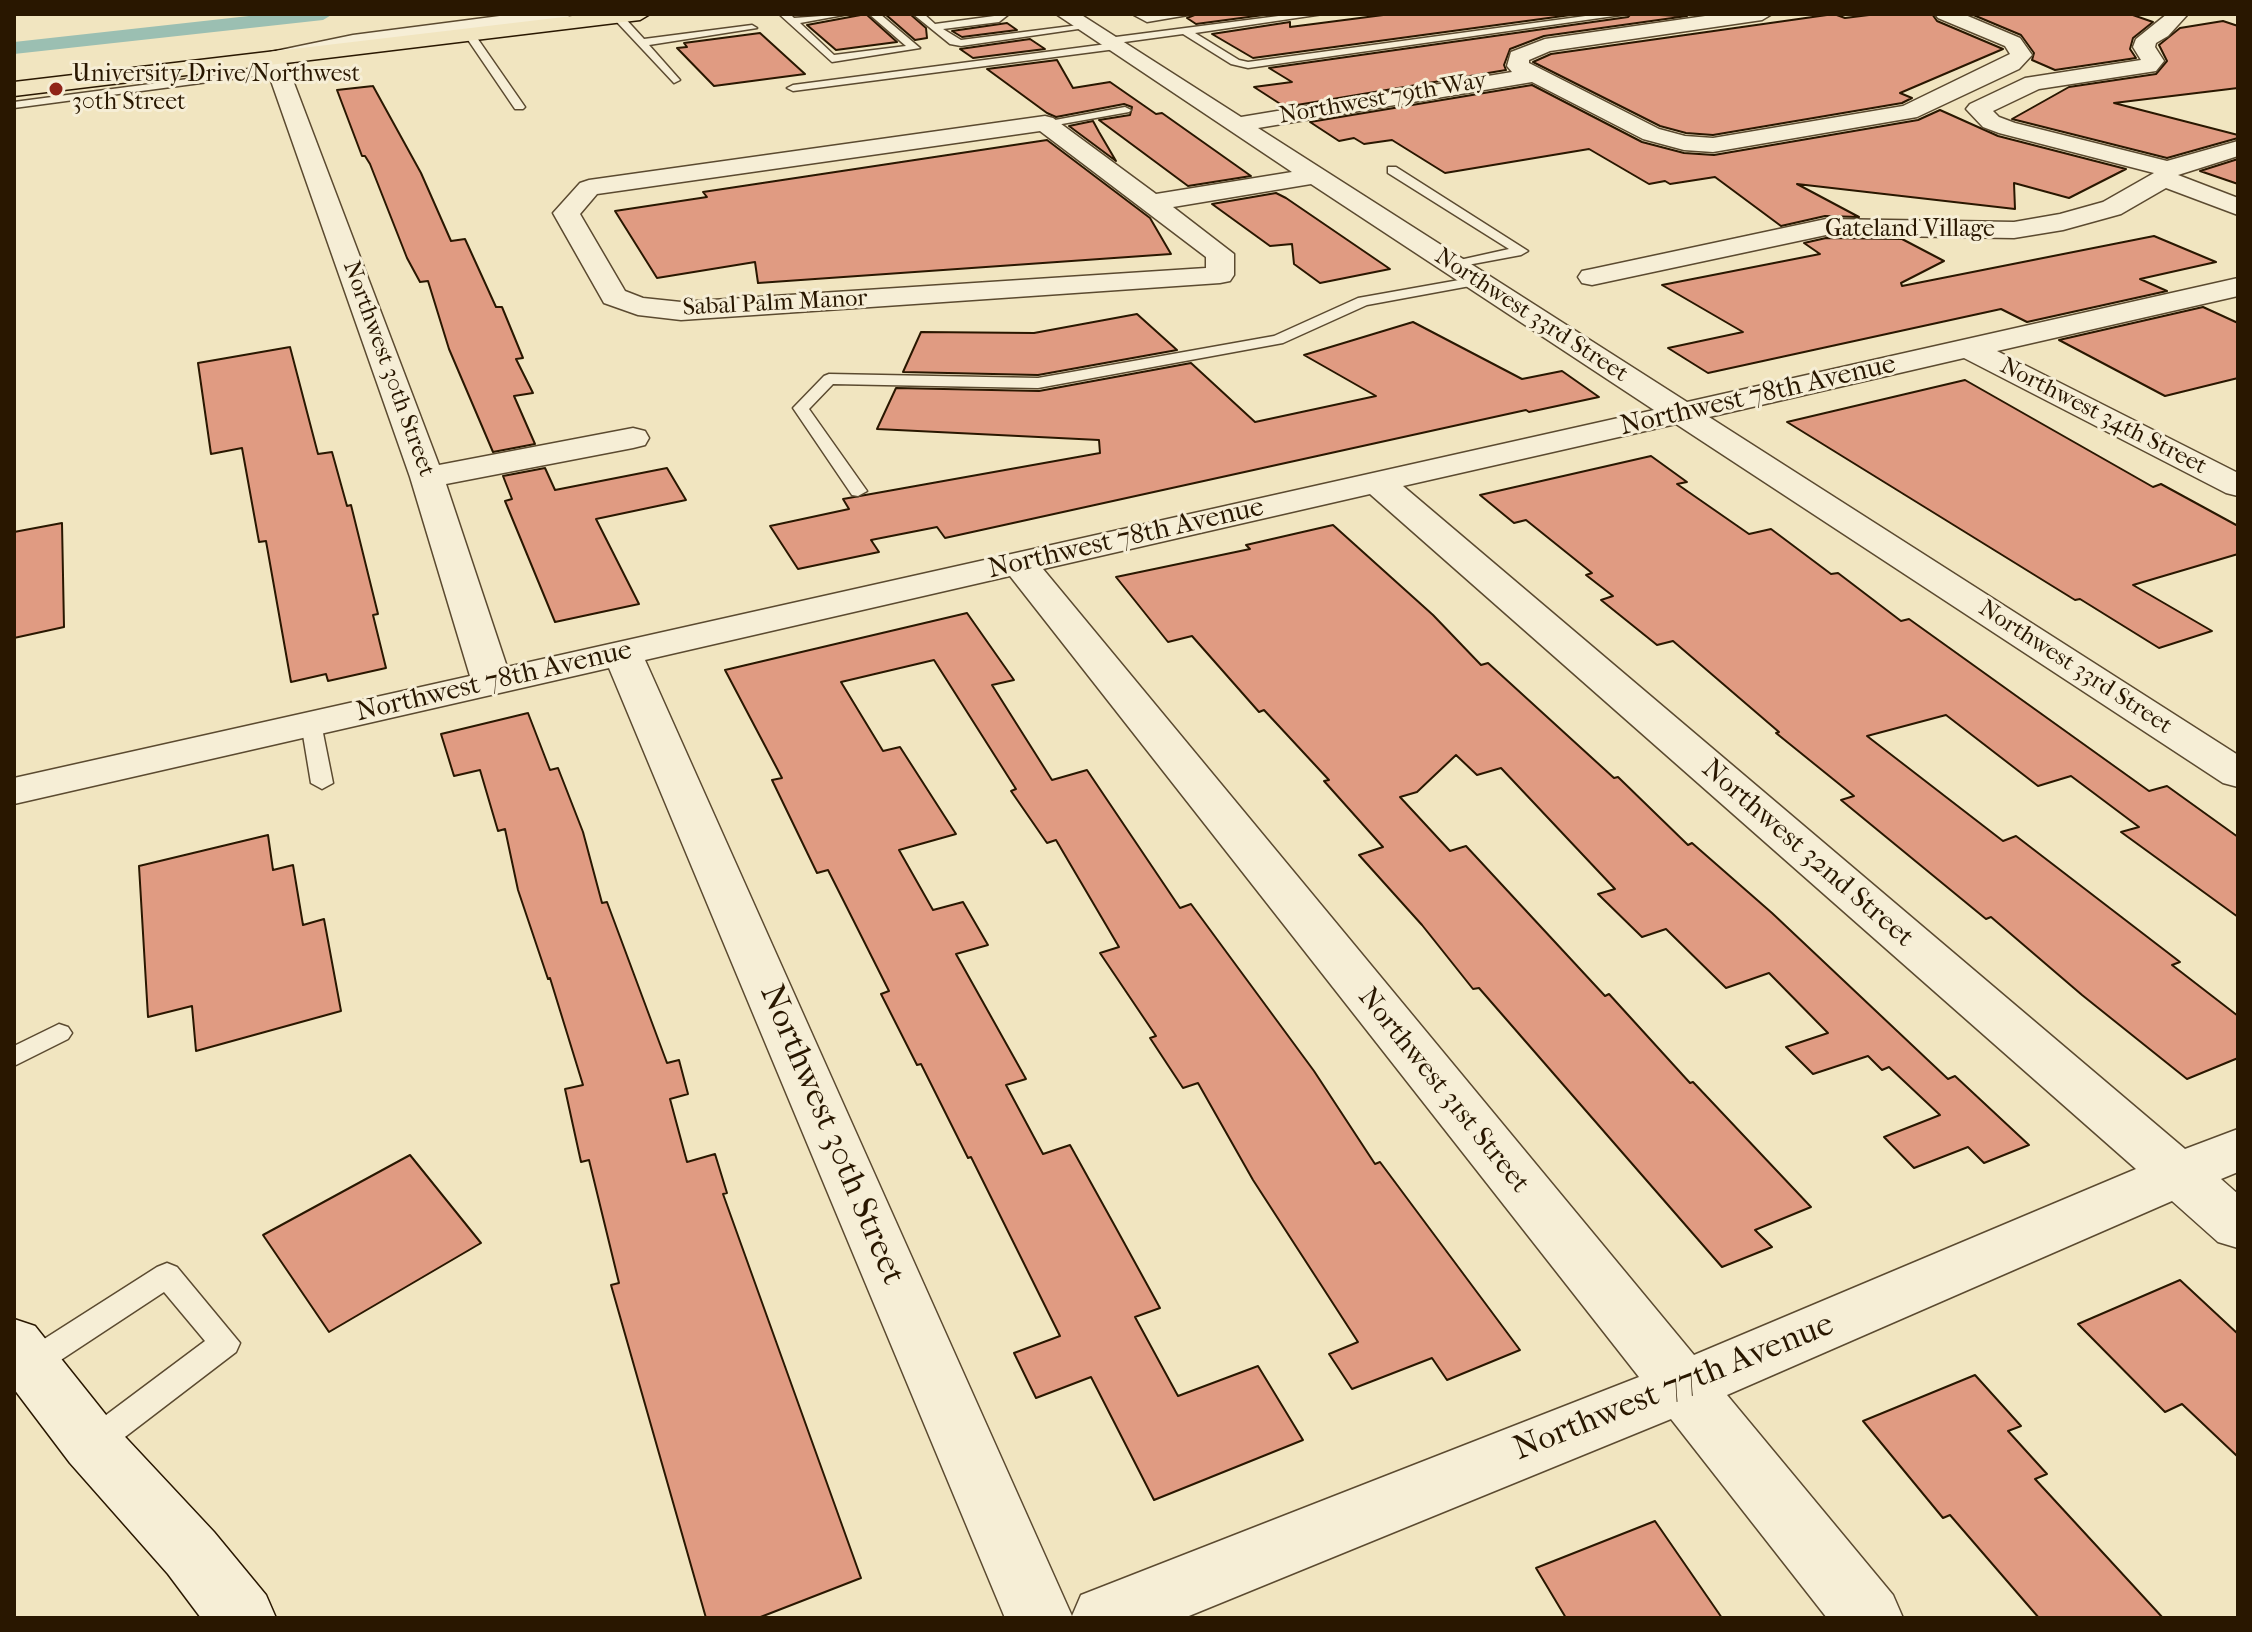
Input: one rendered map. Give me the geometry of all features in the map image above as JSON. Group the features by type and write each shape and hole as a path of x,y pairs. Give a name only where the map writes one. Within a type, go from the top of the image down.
{"main road":[{"path":"14,73 522,14"},
{"path":"14,89 129,83 469,34 629,15"},
{"path":"14,82 190,61 224,54 239,47"}],"street":[{"path":"277,64 353,41 563,14"},
{"name":"Northwest 79th Way","path":"1235,125 1526,66 1545,45 1762,14"},
{"path":"1526,66 1651,134 1684,143 1713,145 1909,112 2011,64 2021,55 2013,42 1945,14"},
{"path":"2178,14 2170,24 2147,39 2144,47 2153,61 2148,66 2033,83 1978,109 1991,122 2166,173 2238,207"},
{"name":"Northwest 33rd Street","path":"1094,32 2238,774"},
{"name":"Northwest 30th Street","path":"277,64 427,477 492,682"},
{"name":"Sabal Palm Manor","path":"1045,123 1151,203 1220,254 1220,275 681,311 638,306 614,297 566,213 589,188 1045,123"},
{"name":"Gateland Village","path":"1592,277 1826,227 2014,230 2063,222 2112,208 2166,173 2238,148"},
{"path":"1151,203 1312,176"},
{"name":"Northwest 78th Avenue","path":"14,791 2237,288"},
{"name":"Northwest 34th Street","path":"1968,348 2238,486"},
{"path":"427,477 633,438"},
{"name":"Northwest 32nd Street","path":"1377,482 2238,1226"},
{"name":"Northwest 31st Street","path":"1019,563 1869,1618"},
{"name":"Northwest 30th Street","path":"622,653 1039,1618"},
{"name":"Northwest 77th Avenue","path":"1105,1618 1682,1387 2238,1149"},
{"path":"22,1354 92,1444 191,1553 242,1618"}],"lane":[{"path":"787,18 844,14"},
{"path":"787,18 832,59 915,48 874,14"},
{"path":"918,14 954,42 970,43 1094,32 1185,31 1318,14"},
{"path":"933,27 999,19 1004,14"},
{"path":"1137,14 1147,19 1189,14"},
{"path":"1185,31 1235,62 1248,65 1623,14"},
{"path":"629,15 641,43 674,80"},
{"path":"641,43 752,28"},
{"path":"793,88 1094,32"},
{"path":"469,34 519,107"},
{"path":"14,105 129,83"},
{"path":"1045,123 1125,110"},
{"path":"858,491 801,408 829,379 1038,383 1278,340 1363,301 1464,274 1521,251 1392,170"},
{"path":"311,723 322,783"},
{"path":"14,1057 59,1033"},
{"path":"22,1354 167,1275 225,1343 92,1444"}],"building":[{"path":"866,14 897,42 836,50 807,25"},
{"path":"885,14 910,14 926,28 927,38 915,40"},
{"path":"1197,14 1271,14 1196,24 1187,18"},
{"path":"1391,14 1578,14 1253,58 1212,34 1290,22 1290,27"},
{"path":"1631,14 1687,16 1544,36 1510,49 1504,65 1506,70 1285,107 1254,87 1292,82 1269,68 1628,17"},
{"path":"1834,14 1845,18 1877,14 1932,14 1937,21 2003,49 1900,93 1912,98 1902,103 1713,135 1686,133 1660,126 1533,62 1551,54"},
{"path":"1971,14 2130,14 2153,22 2133,38 2130,49 2136,58 2055,70 2032,60 2034,53 2021,35"},
{"path":"2223,21 2238,26 2238,88 2114,103 2238,135 2238,138 2167,158 2012,119 2069,87 2156,74 2167,61 2159,45 2180,28"},
{"path":"1007,23 1017,30 962,37 952,31"},
{"path":"760,33 805,74 714,86 677,48 687,47 684,43"},
{"path":"1030,39 1045,49 973,58 960,49"},
{"path":"1057,60 1073,88 1110,82 1156,114 1162,113 1251,176 1188,186 1099,120 1130,115 1132,107 1124,104 1056,117 987,69"},
{"path":"1532,85 1642,142 1684,153 1714,155 1918,120 1940,110 1998,136 2126,169 2069,198 2014,183 2015,209 1797,184 1859,217 1825,216 1781,226 1715,177 1649,184 1589,149 1445,173 1392,140 1364,144 1354,138 1339,141 1310,122"},
{"path":"373,86 421,173 451,241 465,239 496,307 502,307 523,358 516,359 533,393 514,396 535,444 493,452 449,349 428,281 420,282 407,258 337,90"},
{"path":"1093,121 1099,132 1116,161 1069,126"},
{"path":"1047,140 1150,218 1171,254 758,283 755,262 657,278 615,211 707,197 703,192"},
{"path":"2238,159 2238,184 2200,171"},
{"path":"1276,193 1390,269 1320,283 1294,264 1292,244 1270,246 1212,204"},
{"path":"2154,236 2216,262 2140,279 2167,291 2027,322 2001,309 1708,373 1668,348 1743,332 1662,285 1820,254 1804,243 1826,238 1902,239 1944,261 1901,283 1902,286"},
{"path":"2203,307 2238,323 2238,378 2165,396 2059,340"},
{"path":"1137,314 1177,350 1038,375 903,372 921,332 1034,333"},
{"path":"1413,322 1522,379 1562,371 1599,397 1529,412 1526,410 945,538 937,527 871,540 879,552 798,569 770,526 849,509 843,499 1100,453 1099,440 877,429 896,388 1039,391 1191,363 1255,422 1376,396 1304,355"},
{"path":"290,347 318,454 332,452 347,506 351,505 378,614 373,615 386,668 328,681 326,674 291,682 266,541 259,542 242,448 211,454 198,363"},
{"path":"1965,380 2153,487 2161,484 2238,526 2238,554 2133,585 2212,631 2159,648 2080,599 2075,600 1787,422"},
{"path":"1651,456 1687,482 1677,484 1749,534 1771,529 1831,574 1838,573 1901,621 1909,619 2149,791 2167,786 2238,837 2238,917 2121,832 2139,827 2071,776 2038,786 1946,715 1867,736 2003,841 2016,836 2180,962 2172,965 2238,1016 2238,1058 2187,1079 1991,917 1986,919 1841,800 1854,796 1776,733 1779,732 1673,641 1657,645 1601,600 1613,596 1586,575 1592,573 1526,520 1514,523 1480,495"},
{"path":"545,468 555,490 667,468 686,500 596,519 639,604 555,622 505,501 512,499 503,476"},
{"path":"62,523 64,627 14,638 14,532"},
{"path":"1333,525 1433,615 1481,665 1488,663 1614,778 1618,777 1688,845 1692,843 1772,913 1948,1079 1955,1076 2029,1145 1984,1163 1968,1147 1914,1168 1884,1137 1940,1115 1889,1067 1882,1070 1868,1056 1813,1074 1786,1047 1828,1033 1769,973 1726,988 1666,929 1642,937 1598,894 1615,889 1501,768 1477,775 1456,755 1417,792 1400,797 1450,851 1466,846 1605,996 1609,994 1690,1083 1693,1082 1811,1207 1755,1230 1772,1247 1722,1267 1479,988 1473,989 1422,925 1359,855 1383,847 1324,781 1329,780 1264,710 1259,712 1192,636 1168,642 1116,577 1250,549 1246,545"},
{"path":"967,613 1014,680 992,685 1052,780 1087,770 1180,908 1191,904 1314,1071 1375,1164 1380,1162 1520,1350 1447,1380 1432,1358 1352,1389 1329,1354 1358,1342 1253,1180 1198,1083 1183,1088 1150,1038 1156,1036 1100,953 1119,947 1056,840 1047,843 1011,791 1016,789 934,660 841,682 883,751 900,747 956,834 899,850 933,910 963,902 988,945 956,954 1026,1079 1006,1085 1043,1154 1070,1145 1116,1228 1160,1308 1135,1317 1178,1396 1258,1366 1303,1440 1154,1500 1091,1377 1036,1398 1014,1353 1060,1336 971,1157 968,1158 921,1064 917,1065 881,994 889,991 828,870 817,873 772,780 782,778 725,670"},
{"path":"528,713 550,770 558,768 583,832 602,903 607,902 667,1063 679,1060 688,1094 670,1099 687,1162 715,1154 727,1193 723,1194 861,1578 758,1618 706,1618 611,1285 619,1283 589,1160 581,1162 565,1089 583,1085 550,978 518,890 505,829 498,831 480,770 454,776 441,734"},
{"path":"268,835 273,870 293,865 303,925 324,919 341,1011 196,1051 192,1006 148,1017 139,866"},
{"path":"410,1155 481,1243 329,1332 263,1235"},
{"path":"2180,1280 2238,1334 2238,1457 2182,1404 2165,1412 2078,1324"},
{"path":"1975,1375 2021,1426 2008,1431 2047,1474 2035,1479 2163,1618 2039,1618 1950,1515 1943,1518 1863,1421"},
{"path":"1655,1521 1722,1618 1566,1618 1536,1568"}],"waterway":[{"path":"14,48 323,14"}],"place":[{"name":"University Drive/Northwest 30th Street","path":"56,89"}]}
